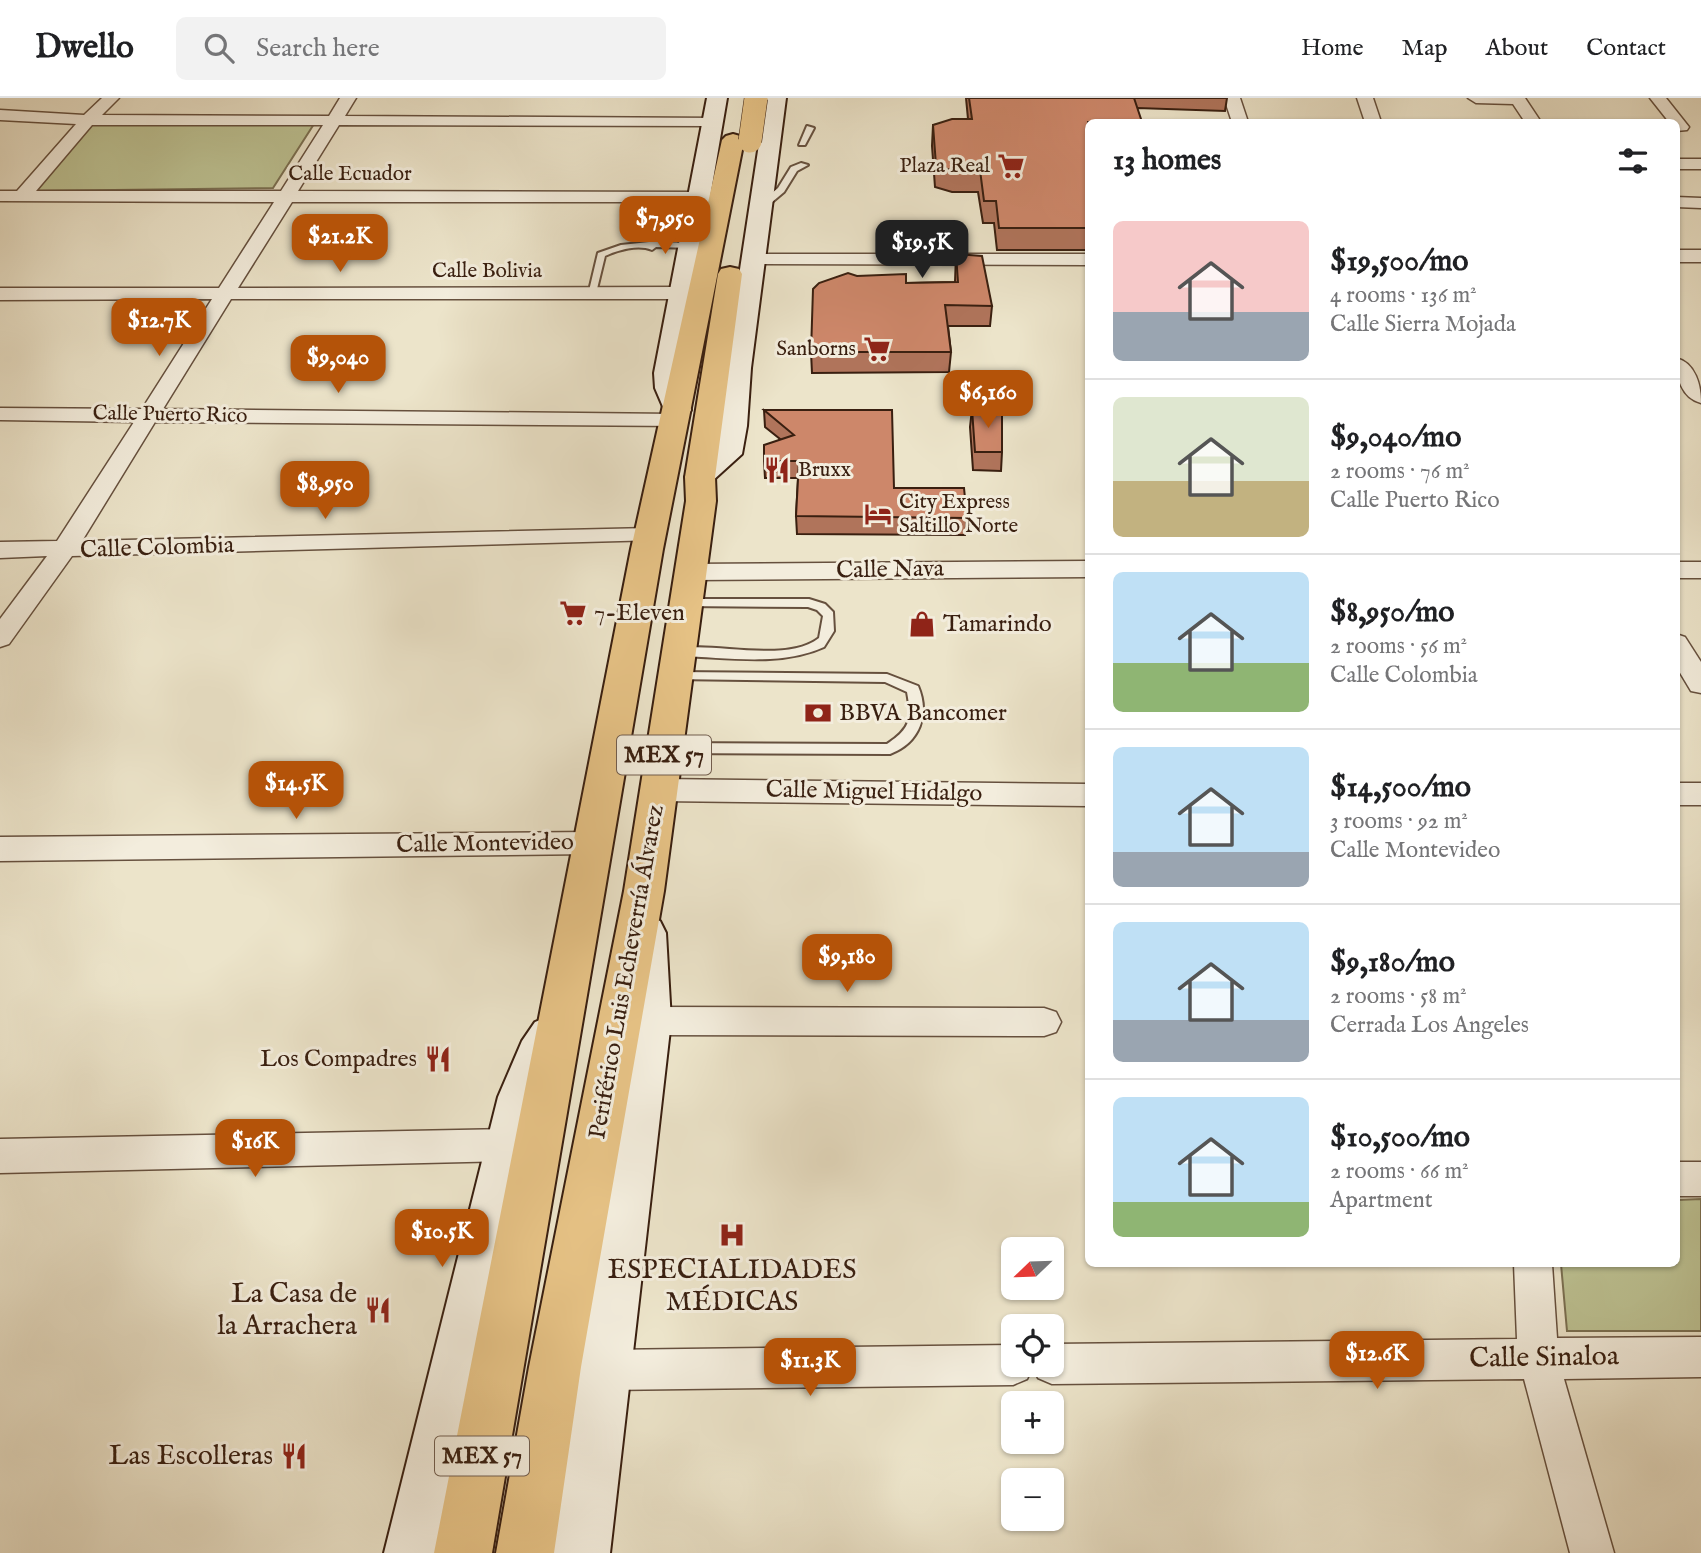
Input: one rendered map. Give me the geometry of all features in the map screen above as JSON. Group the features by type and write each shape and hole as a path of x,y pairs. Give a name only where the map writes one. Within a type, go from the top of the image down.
{"highway":[{"name":"Periférico Luis Echeverría Álvarez","path":"526,1553 581,1368 643,891 701,501 700,477 751,140 740,98"},
{"name":"Periférico Luis Echeverría Álvarez","path":"464,1553 650,535 676,416 751,140"}],"street":[{"path":"21,197 88,120 111,98"},
{"path":"0,638 64,550 348,98"},
{"path":"727,98 724,124 726,128 751,140"},
{"path":"1232,98 1239,119"},
{"path":"1365,98 1372,119"},
{"path":"1476,98 1518,98 1531,119"},
{"path":"1658,98 1677,119"},
{"path":"700,477 727,454 733,425 738,368 762,206 751,140 768,100"},
{"path":"0,115 88,120 334,119 715,109 667,373 676,416"},
{"path":"1680,163 1701,164"},
{"name":"Calle Ecuador","path":"0,196 700,197"},
{"path":"1680,202 1701,203"},
{"path":"1680,256 1701,256"},
{"path":"755,260 1085,260"},
{"name":"Calle Bolivia","path":"0,294 680,293"},
{"path":"1680,370 1701,397"},
{"name":"Calle Puerto Rico","path":"0,414 676,416"},
{"name":"Calle Colombia","path":"0,550 650,535"},
{"name":"Calle Nava","path":"689,588 1085,569"},
{"path":"1680,570 1701,570"},
{"path":"1680,650 1701,684"},
{"name":"Calle Miguel Hidalgo","path":"660,790 1085,795"},
{"path":"1680,794 1701,794"},
{"name":"Calle Montevideo","path":"0,849 592,843"},
{"path":"581,1553 581,1368 649,1021 643,891"},
{"path":"649,1021 1044,1022"},
{"name":"Periférico Luis Echeverría Álvarez","path":"413,1553 455,1365 524,1088 538,1051 559,1022"},
{"path":"0,1156 509,1145"},
{"path":"1680,1179 1701,1179"},
{"path":"1533,1267 1538,1359 1592,1553"},
{"name":"Calle Sinaloa","path":"1064,1364 1701,1357"},
{"path":"581,1368 1001,1365"}],"lane":[{"path":"802,143 810,128"},
{"path":"762,206 781,190 794,169 804,165"},
{"path":"652,247 663,210"},
{"path":"591,293 601,255 613,249 690,246"},
{"path":"677,664 799,653 817,646 827,638 829,615 821,607 809,603 689,588"},
{"path":"665,748 890,749 909,737 919,716 913,690 887,678 677,664"}],"green space":[{"path":"93,123 314,124 273,188 32,191"},
{"path":"1701,1199 1701,1331 1567,1331 1561,1267 1680,1267 1680,1200"}],"building":[{"name":"Plaza Real","path":"969,98 1134,98 1141,119 1085,119 1085,228 999,228 996,201 984,201 980,170 953,171 936,165 933,125 952,119 972,119"},
{"path":"956,254 982,256 992,306 945,305 951,352 811,352 813,289 819,283 848,273 857,276 906,274 906,283 958,282"},
{"path":"972,409 1002,409 1002,452 975,452"},
{"path":"764,410 892,410 894,488 964,488 967,518 796,516 799,461 764,461 764,445 794,435"}],"place":[{"name":"Plaza Real","path":"1011,166"},
{"name":"Sanborns","path":"877,349"},
{"name":"Bruxx","path":"777,470"},
{"name":"City Express Saltillo Norte","path":"878,514"},
{"name":"7-Eleven","path":"573,613"},
{"name":"Tamarindo","path":"922,624"},
{"name":"BBVA Bancomer","path":"818,713"},
{"name":"Los Compadres","path":"438,1059"},
{"name":"ESPECIALIDADES MÉDICAS","path":"732,1235"},
{"name":"La Casa de la Arrachera","path":"378,1310"},
{"name":"Las Escolleras","path":"294,1456"}]}
